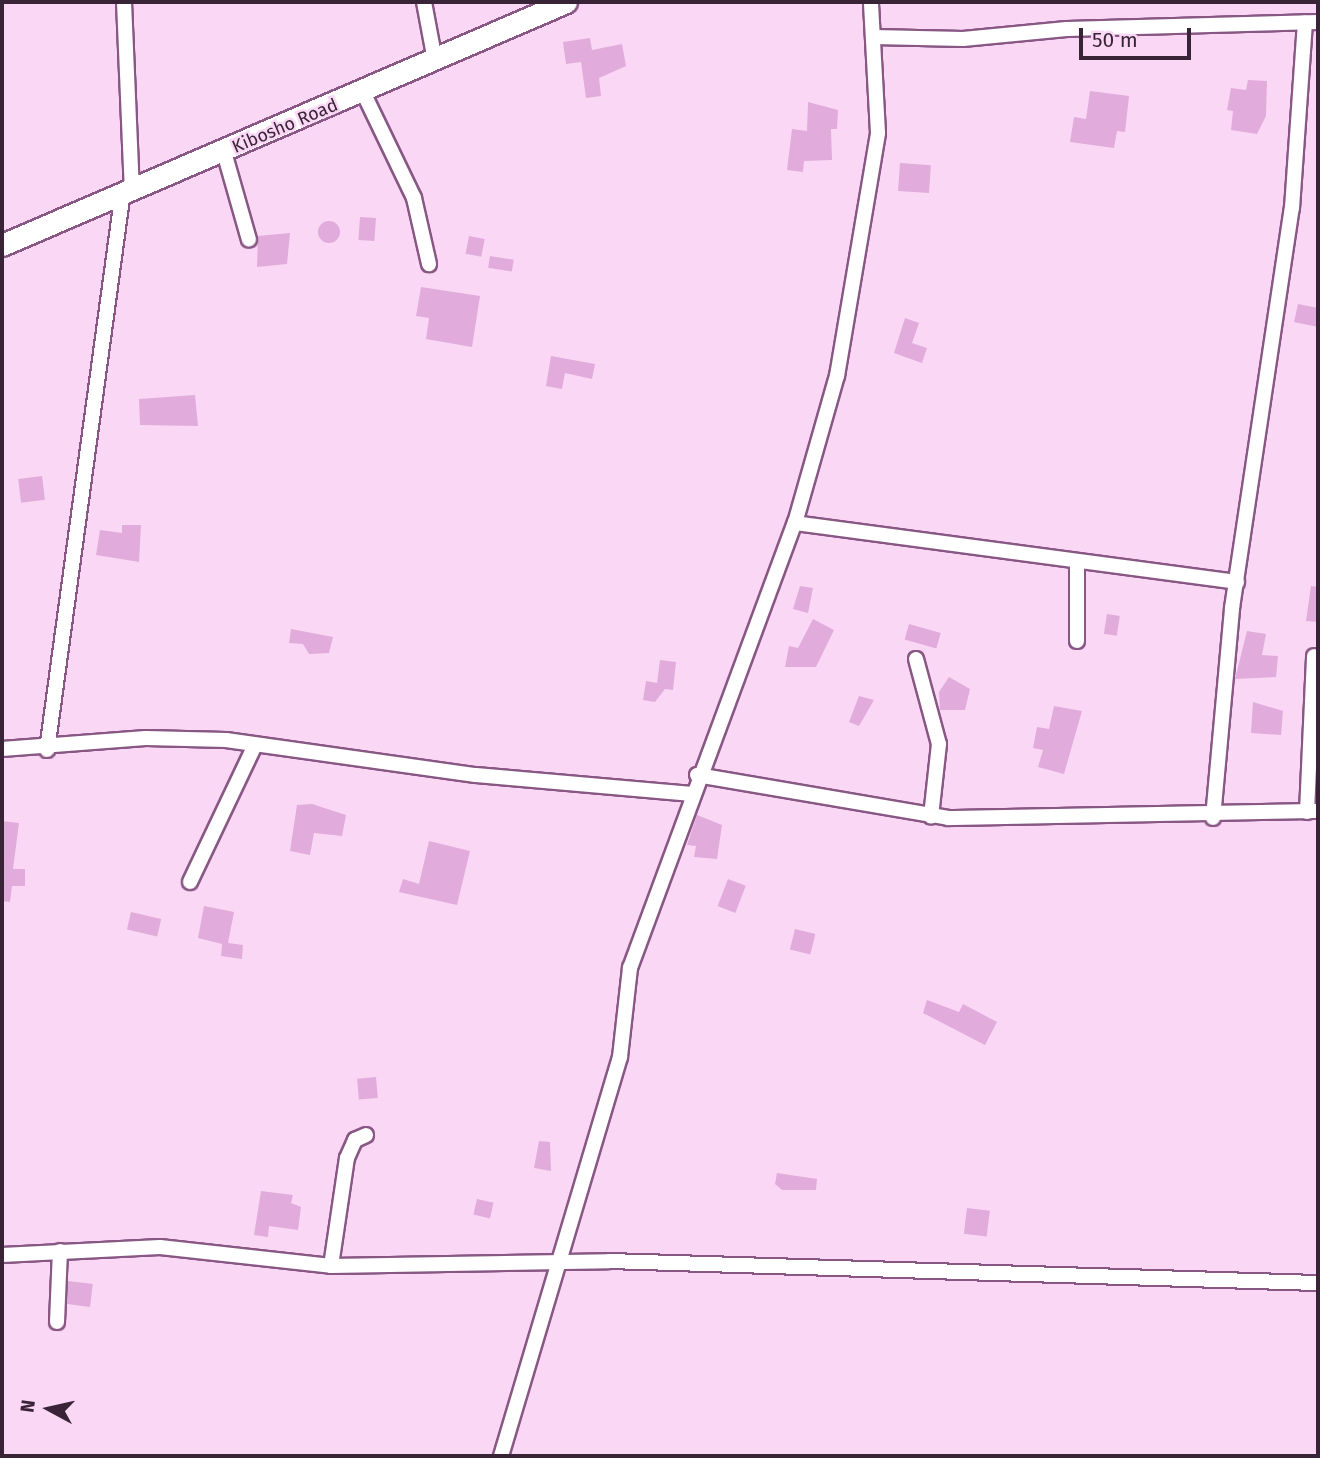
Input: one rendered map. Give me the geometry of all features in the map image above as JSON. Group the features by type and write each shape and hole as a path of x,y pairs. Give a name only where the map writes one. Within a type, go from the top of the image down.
{"street":[{"path":"47,750 127,195 124,2"},
{"path":"424,2 435,61"},
{"name":"Kibosho Road","path":"2,245 127,195 566,2"},
{"path":"501,1456 620,1057 630,968 697,775 795,523 837,376 866,232 878,133 871,2"},
{"path":"874,37 963,39 1067,29 1312,22 1283,282 1237,582 1213,818"},
{"path":"363,92 414,198 429,264"},
{"path":"224,152 249,240"},
{"path":"795,523 1237,582"},
{"path":"1077,562 1077,641"},
{"path":"697,775 931,817 1213,818 1313,811 1314,656"},
{"path":"916,659 939,744 931,817"},
{"path":"2,749 47,750 145,738 255,744 692,794"},
{"path":"190,881 255,744"},
{"path":"331,1266 347,1158 355,1140 366,1135"},
{"path":"2,1255 160,1247 331,1266 560,1261 1318,1283"},
{"path":"57,1322 60,1251"}],"building":[{"path":"590,38 592,50 622,44 626,66 599,78 601,96 586,98 581,62 566,64 563,42"},
{"path":"1248,80 1267,81 1266,116 1257,134 1231,130 1233,111 1227,110 1231,88 1246,90"},
{"path":"1090,91 1129,96 1125,132 1117,131 1114,148 1070,142 1074,117 1086,119"},
{"path":"808,102 838,110 837,129 831,129 832,160 804,161 803,172 787,170 792,129 807,131"},
{"path":"900,163 931,165 929,193 898,191"},
{"path":"360,217 376,218 374,241 358,240"},
{"path":"325,221 333,221 340,228 340,236 333,243 325,243 318,236 318,228"},
{"path":"290,233 287,264 257,267 258,236"},
{"path":"469,236 485,239 481,257 466,254"},
{"path":"490,256 514,260 512,272 488,268"},
{"path":"421,287 480,296 472,347 426,339 429,318 416,316"},
{"path":"1298,304 1318,308 1318,327 1294,322"},
{"path":"905,318 919,323 912,343 927,348 922,363 894,353"},
{"path":"551,356 595,364 592,379 565,373 562,389 546,386"},
{"path":"195,395 198,426 140,425 139,399"},
{"path":"42,476 45,500 21,503 18,479"},
{"path":"122,525 141,525 139,562 96,555 100,530 122,533"},
{"path":"800,586 813,588 808,613 793,609"},
{"path":"1311,586 1318,587 1318,622 1306,621"},
{"path":"1107,614 1120,616 1117,636 1104,634"},
{"path":"813,619 834,630 816,667 785,667 789,646 798,648"},
{"path":"909,624 941,633 936,648 905,639"},
{"path":"291,629 333,637 329,653 309,654 303,644 289,643"},
{"path":"1247,631 1266,634 1262,655 1278,656 1276,677 1235,679"},
{"path":"660,660 676,662 673,690 665,689 655,702 643,700 646,681 657,683"},
{"path":"949,677 970,689 965,710 940,710 939,692"},
{"path":"859,696 874,700 859,726 849,722"},
{"path":"1253,702 1283,711 1281,735 1251,733"},
{"path":"1054,706 1082,711 1064,774 1038,767 1043,750 1033,748 1037,727 1049,729"},
{"path":"312,804 346,815 342,836 314,833 310,855 290,851 297,805"},
{"path":"697,815 722,825 717,859 694,857 696,846 687,845"},
{"path":"2,821 19,823 13,869 25,869 25,886 12,886 10,902 2,901"},
{"path":"429,841 470,851 457,905 399,892 403,879 419,884"},
{"path":"728,879 746,886 735,913 718,906"},
{"path":"204,906 234,912 228,943 243,945 242,959 221,956 222,944 198,938"},
{"path":"131,912 161,919 157,937 127,930"},
{"path":"795,929 815,934 810,954 790,949"},
{"path":"927,1000 959,1012 963,1004 997,1022 985,1045 923,1013"},
{"path":"376,1077 378,1098 359,1100 357,1079"},
{"path":"539,1141 550,1142 551,1171 534,1168"},
{"path":"777,1173 817,1179 816,1190 782,1190 775,1184"},
{"path":"261,1191 293,1195 291,1203 301,1207 298,1230 269,1226 268,1237 254,1235"},
{"path":"477,1199 494,1203 490,1218 473,1215"},
{"path":"967,1208 990,1211 987,1237 964,1234"},
{"path":"68,1281 93,1284 90,1307 65,1304"}]}
